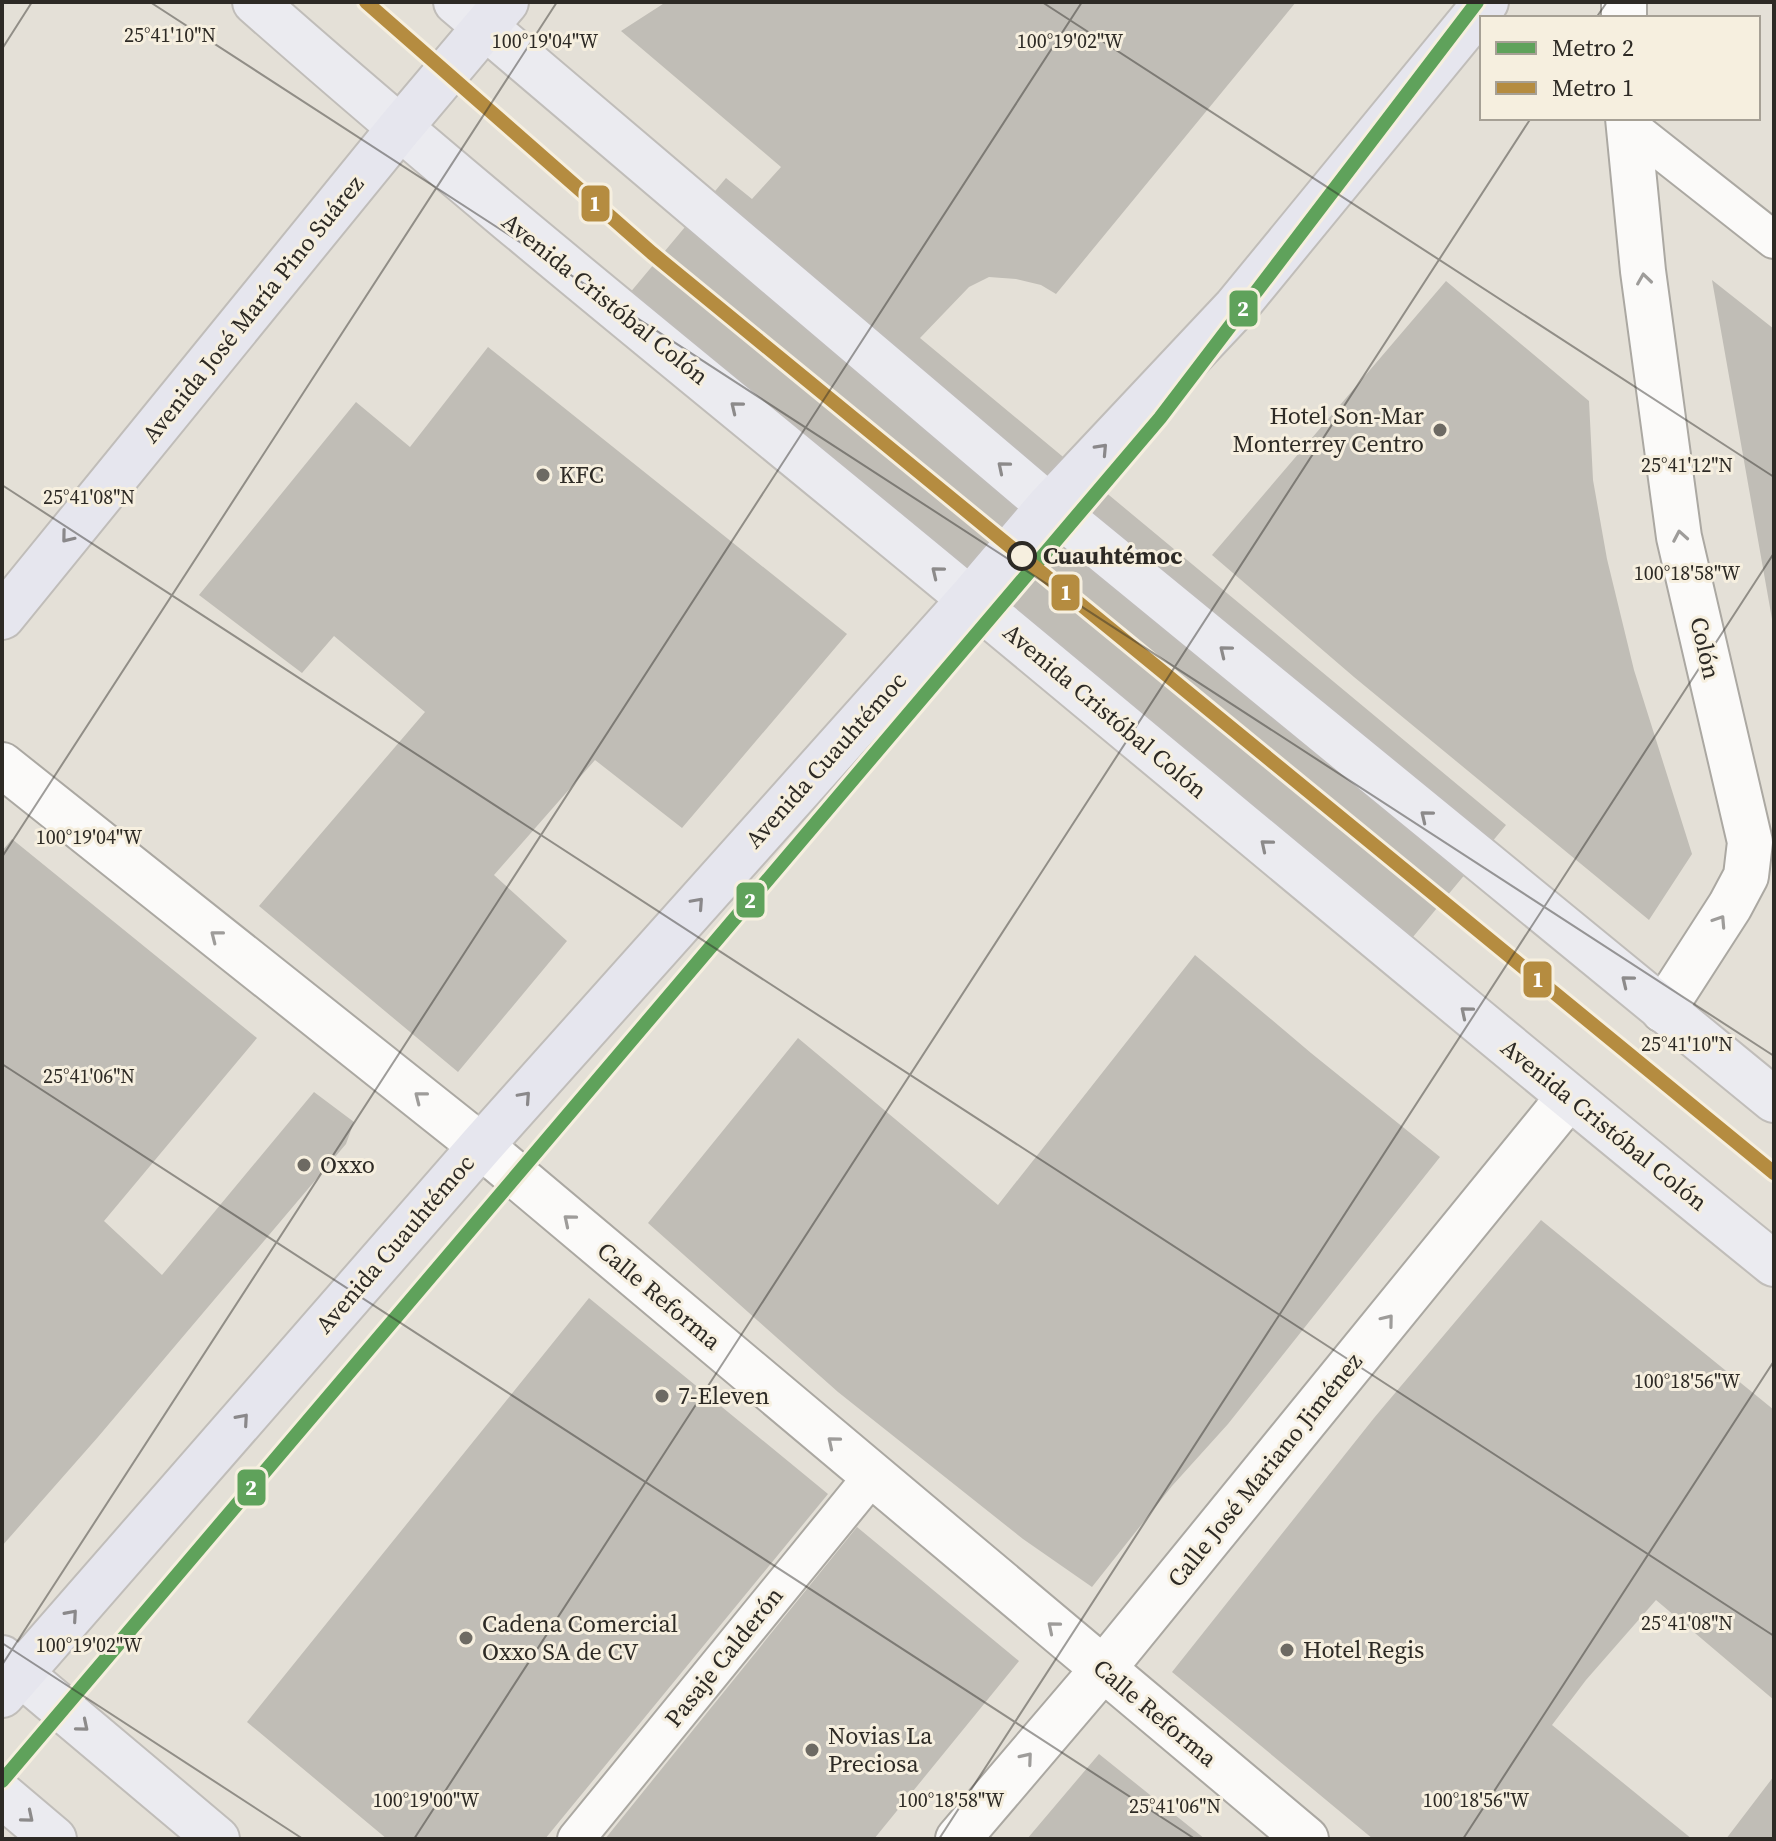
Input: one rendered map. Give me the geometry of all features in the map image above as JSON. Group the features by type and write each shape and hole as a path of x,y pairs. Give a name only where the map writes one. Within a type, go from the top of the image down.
{"highway":[{"name":"Avenida Cuauhtémoc","path":"8,1675 970,599 1049,506 1236,307 1486,2"},
{"name":"Avenida José María Pino Suárez","path":"2,617 399,129 482,10"}],"main road":[{"name":"Avenida Cristóbal Colón","path":"255,2 399,129 1774,1264"},
{"path":"482,10 1049,506 1774,1100"},
{"path":"8,1675 217,1839"},
{"path":"2,1795 54,1839"}],"street":[{"path":"1628,121 1774,240"},
{"name":"Colón","path":"1628,121 1643,271 1679,537 1762,831 1746,876 1730,906 1663,1010"},
{"name":"Calle Reforma","path":"2,765 481,1146 1306,1839"},
{"name":"Calle José Mariano Jiménez","path":"958,1839 1103,1669 1569,1097"},
{"name":"Pasaje Calderón","path":"576,1839 873,1475"}],"building":[{"path":"666,2 1296,2 1056,294 1041,285 989,277 969,287 920,338 1506,825 1388,967 608,319 726,178 752,199 781,167 621,31"},
{"path":"1712,280 1774,329 1774,619 1772,619"},
{"path":"1446,281 1589,401 1593,480 1607,559 1634,670 1692,854 1649,920 1354,677 1212,555"},
{"path":"488,347 847,634 682,828 595,760 494,875 567,941 458,1072 259,906 425,712 334,636 302,673 199,595 356,402 410,447"},
{"path":"12,839 257,1038 104,1221 162,1275 314,1092 354,1122 346,1144 2,1546 2,851"},
{"path":"1195,955 1440,1157 1228,1424 1172,1486 1092,1587 1023,1539 838,1392 648,1223 798,1038 998,1205"},
{"path":"1541,1220 1774,1410 1774,1700 1656,1600 1586,1680 1552,1725 1692,1839 1373,1839 1172,1672 1374,1418"},
{"path":"589,1298 828,1494 545,1839 387,1839 247,1722"},
{"name":"Novias La Preciosa","path":"857,1527 1019,1661 874,1839 605,1839"},
{"path":"1099,1754 1205,1839 1027,1839"},
{"path":"1774,1776 1774,1839 1726,1839"}],"metro line":[{"name":"1","path":"366,2 652,253 1774,1173"},
{"name":"2","path":"2,1781 1160,418 1477,2"}],"place":[{"name":"Hotel Son-Mar Monterrey Centro","path":"1440,430"},
{"name":"KFC","path":"543,475"},
{"name":"Cuauhtémoc","path":"1022,556"},
{"name":"Oxxo","path":"304,1165"},
{"name":"7-Eleven","path":"662,1396"},
{"name":"Cadena Comercial Oxxo SA de CV","path":"466,1638"},
{"name":"Hotel Regis","path":"1287,1650"},
{"name":"Novias La Preciosa","path":"812,1750"}]}
